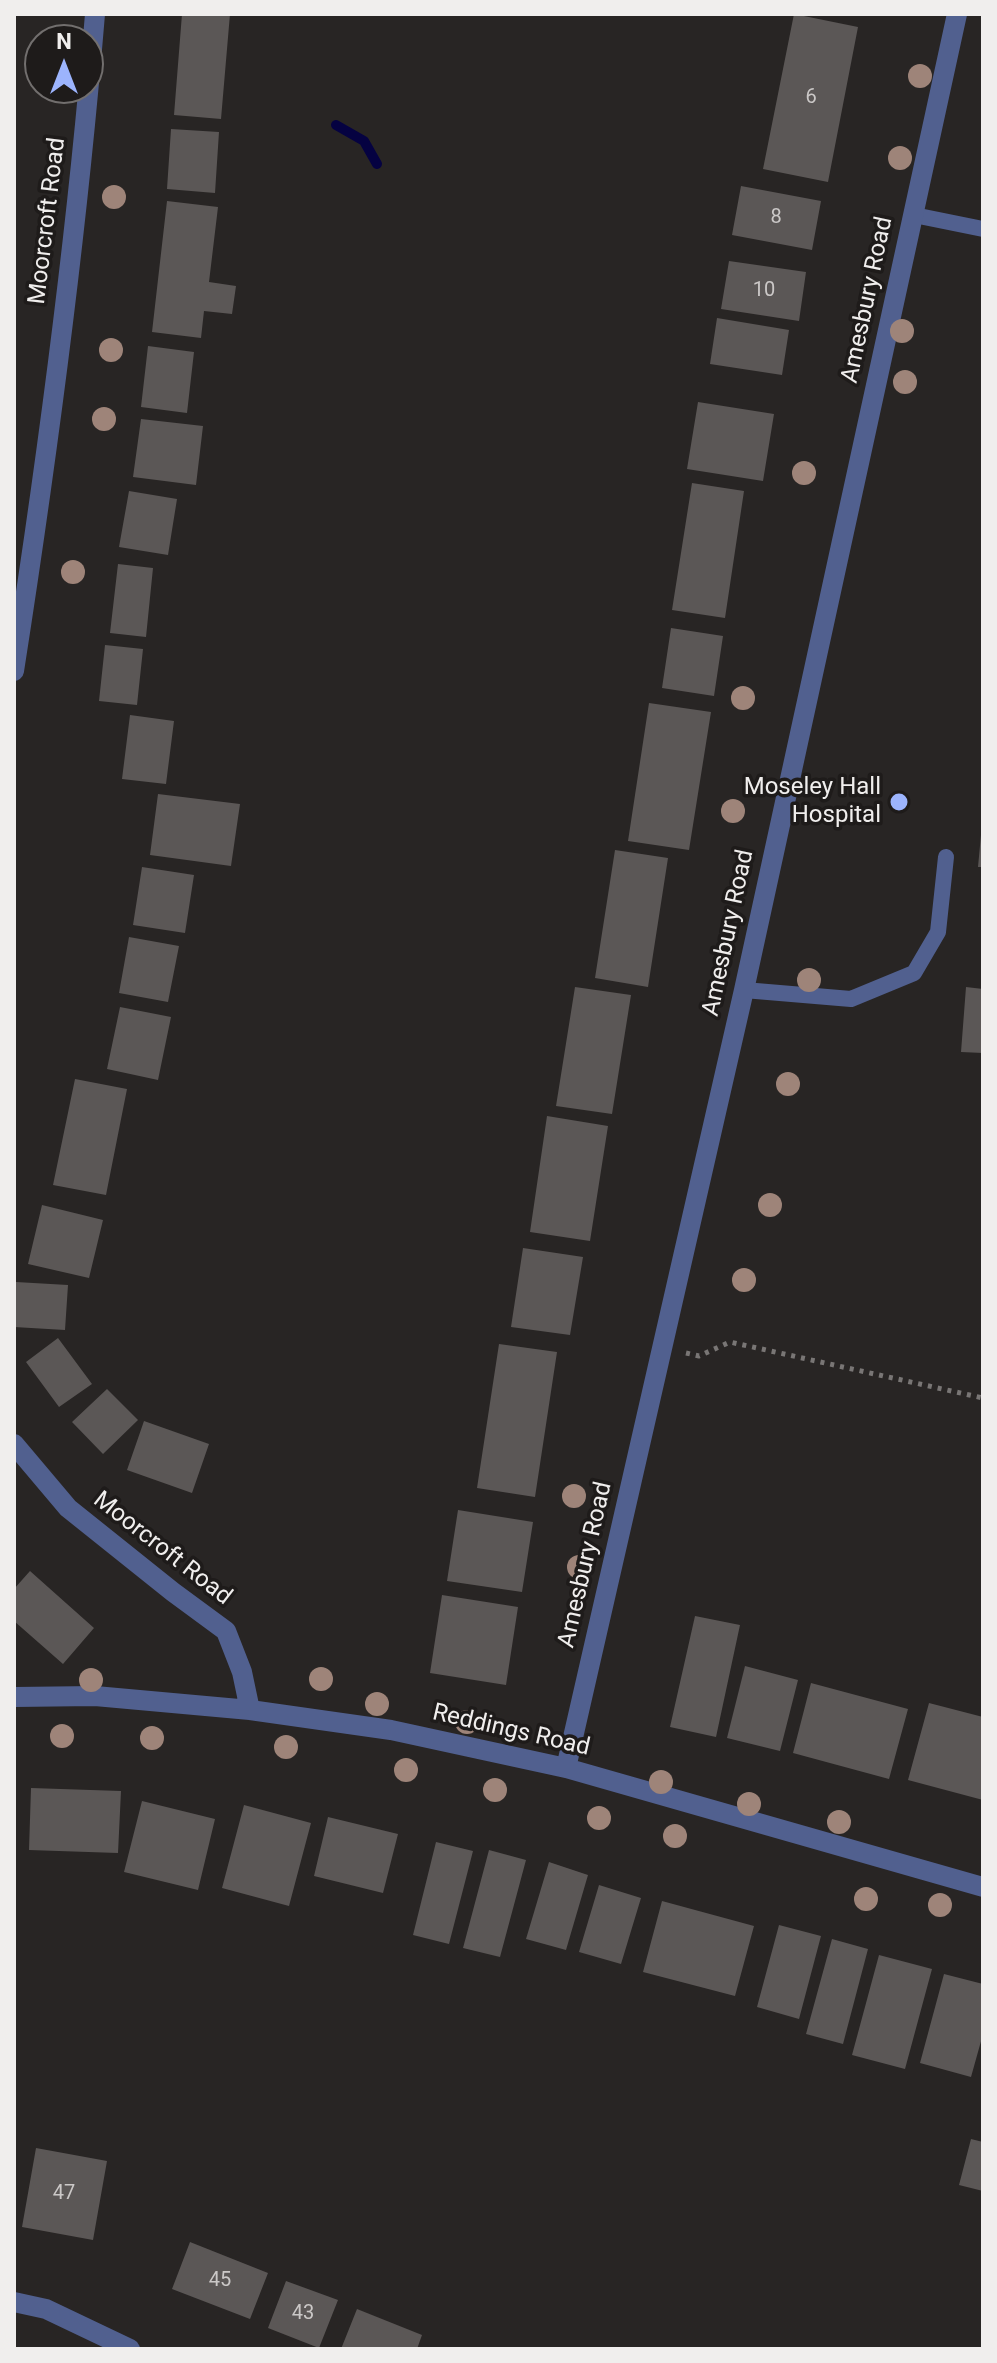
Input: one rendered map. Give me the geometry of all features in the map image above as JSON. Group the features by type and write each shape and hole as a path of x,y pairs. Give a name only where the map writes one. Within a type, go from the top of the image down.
{"street":[{"name":"Moorcroft Road","path":"14,671 43,488 95,14"},
{"name":"Amesbury Road","path":"566,1768 744,990 957,14"},
{"name":"Moorcroft Road","path":"14,1444 68,1508 226,1631 242,1672 250,1710"},
{"name":"Reddings Road","path":"14,1697 95,1696 250,1710 391,1730 566,1768 983,1887"},
{"path":"14,2302 46,2309 130,2349"}],"lane":[{"path":"914,215 983,229"},
{"path":"744,990 851,999 914,973 938,932 946,857"}],"path":[{"path":"662,1348 699,1356 730,1342 983,1398"}],"building":[{"path":"182,14 230,14 221,119 174,115"},
{"path":"794,14 858,27 828,182 763,169"},
{"path":"171,129 219,132 215,193 167,189"},
{"path":"741,186 821,201 812,250 732,235"},
{"path":"167,201 218,207 209,282 236,286 232,314 204,311 201,338 152,332"},
{"path":"729,261 806,272 799,321 721,309"},
{"path":"717,318 789,330 782,375 710,364"},
{"path":"148,346 194,352 187,413 141,407"},
{"path":"698,402 774,414 763,481 687,469"},
{"path":"141,419 203,426 196,485 133,477"},
{"path":"692,483 744,491 725,618 672,610"},
{"path":"129,491 177,499 168,555 119,547"},
{"path":"118,564 153,568 146,637 110,633"},
{"path":"671,628 723,636 714,696 662,688"},
{"path":"105,645 143,649 137,705 99,701"},
{"path":"649,703 711,712 689,850 628,841"},
{"path":"130,715 174,721 166,784 122,779"},
{"path":"158,794 240,804 231,866 150,855"},
{"path":"981,835 983,867 978,867"},
{"path":"615,850 668,858 648,987 595,978"},
{"path":"142,867 194,875 185,933 133,925"},
{"path":"129,937 179,946 168,1002 119,993"},
{"path":"575,987 631,995 612,1114 556,1106"},
{"path":"966,987 983,989 983,1053 961,1052"},
{"path":"120,1007 171,1017 158,1080 107,1069"},
{"path":"75,1079 127,1089 106,1195 53,1185"},
{"path":"547,1116 608,1126 590,1241 530,1232"},
{"path":"42,1205 103,1220 89,1278 28,1264"},
{"path":"523,1248 583,1257 570,1335 511,1327"},
{"path":"16,1282 68,1285 65,1330 14,1327"},
{"path":"58,1338 92,1384 59,1407 26,1362"},
{"path":"499,1344 557,1352 535,1497 477,1488"},
{"path":"107,1389 138,1420 103,1454 72,1422"},
{"path":"144,1421 209,1444 192,1493 127,1470"},
{"path":"458,1510 533,1522 522,1592 447,1581"},
{"path":"30,1571 94,1628 63,1664 14,1621 14,1589"},
{"path":"442,1595 518,1607 506,1685 430,1673"},
{"path":"695,1616 740,1625 716,1737 670,1727"},
{"path":"745,1666 798,1680 780,1751 727,1738"},
{"path":"811,1683 908,1709 889,1779 793,1753"},
{"path":"929,1703 983,1717 983,1800 908,1780"},
{"path":"31,1788 121,1791 118,1853 29,1850"},
{"path":"142,1801 215,1819 198,1890 124,1872"},
{"path":"244,1805 311,1823 289,1906 222,1888"},
{"path":"328,1817 398,1834 383,1893 314,1876"},
{"path":"436,1842 473,1851 449,1944 413,1935"},
{"path":"489,1850 526,1860 500,1957 463,1948"},
{"path":"549,1862 588,1875 566,1950 526,1939"},
{"path":"599,1885 641,1898 621,1964 579,1952"},
{"path":"662,1901 754,1926 735,1996 643,1972"},
{"path":"779,1925 821,1936 799,2019 757,2007"},
{"path":"832,1939 868,1949 843,2044 806,2034"},
{"path":"879,1955 932,1969 905,2069 852,2055"},
{"path":"944,1974 983,1984 983,2034 971,2077 920,2063"},
{"path":"971,2139 983,2142 983,2191 959,2185"},
{"path":"36,2148 107,2161 93,2240 22,2227"},
{"path":"190,2242 268,2273 250,2319 172,2289"},
{"path":"286,2281 338,2300 319,2348 268,2328"},
{"path":"357,2309 422,2335 417,2349 341,2349"}],"waterway":[{"path":"336,125 364,141 377,164"}],"place":[{"name":"Moseley Hall Hospital","path":"899,802"}]}
